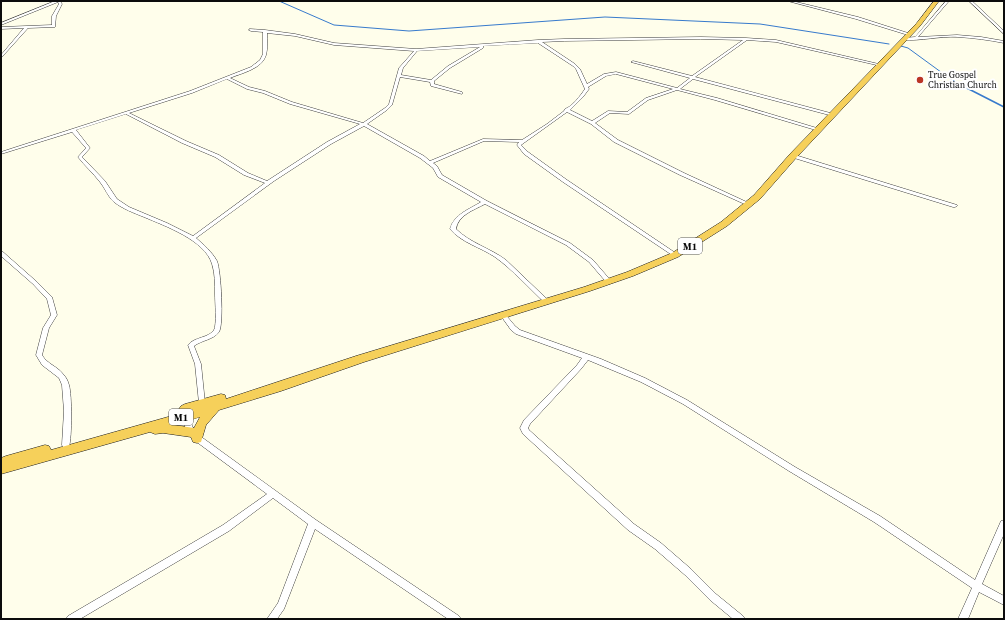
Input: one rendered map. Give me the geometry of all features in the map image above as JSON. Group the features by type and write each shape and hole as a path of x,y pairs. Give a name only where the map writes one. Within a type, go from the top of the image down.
{"highway":[{"name":"M1","path":"1,462 184,413 217,406 311,377 360,359 609,282 675,254 706,236 749,204 793,156 909,37 937,1"},
{"name":"M1","path":"1,469 128,434 184,413 202,403 343,362 360,359"},
{"path":"128,434 163,428 194,435 201,423 217,406"}],"street":[{"path":"1,24 58,1 61,2 54,16 54,26 1,28"},
{"path":"789,1 857,18 909,37 962,36 1004,42"},
{"path":"804,4 808,1"},
{"path":"909,37 948,1"},
{"path":"970,1 1004,32"},
{"path":"1,57 27,27"},
{"path":"251,30 295,35 334,44 416,50 537,41 701,38 746,39 776,41 881,65"},
{"path":"1,153 191,92 252,68 262,61 264,54 264,31"},
{"path":"592,123 609,112 628,113 648,99 677,89 746,39"},
{"path":"537,41 574,65 586,86 586,91 549,124 519,145 526,153 565,181 675,254"},
{"path":"400,76 432,81 449,67 484,46"},
{"path":"193,238 268,183 329,143 364,124 391,104 401,68 416,50"},
{"path":"633,62 833,116"},
{"path":"586,86 606,76 616,73 716,99 819,130"},
{"path":"228,78 248,88 264,92 291,103 364,124 416,153 435,167 440,176 485,202 568,244 591,261 609,282"},
{"path":"432,81 432,85 460,93"},
{"path":"566,110 592,123 616,141 682,174 749,204"},
{"path":"126,113 184,142 217,156 246,174 268,183"},
{"path":"73,130 88,148 80,157 103,182 115,200 135,213 165,224 193,238 207,252 215,264 217,276 217,330 210,336 190,345 198,364 202,403"},
{"path":"430,163 483,140 523,141"},
{"path":"793,156 955,206"},
{"path":"485,202 458,219 454,223 453,229 460,236 497,257 522,277 547,302"},
{"path":"1,253 50,298 54,315 46,328 39,355 43,363 57,370 65,381 66,445"},
{"path":"503,315 512,328 518,332 587,356 642,380 685,402 877,520 977,586 1004,601"},
{"path":"587,356 526,422 524,428 526,432 631,527 658,546 683,567 713,597 740,619"},
{"path":"184,413 194,435 313,523 456,619"},
{"path":"71,619 226,528 273,494"},
{"path":"272,619 281,606 313,523"},
{"path":"964,619 1004,524"}],"waterway":[{"path":"279,1 334,25 409,31 605,17 760,24 889,44"},
{"path":"901,46 908,48 945,75"},
{"path":"944,74 957,83 1004,107"}],"place":[{"name":"True Gospel Christian Church","path":"920,80"}]}
